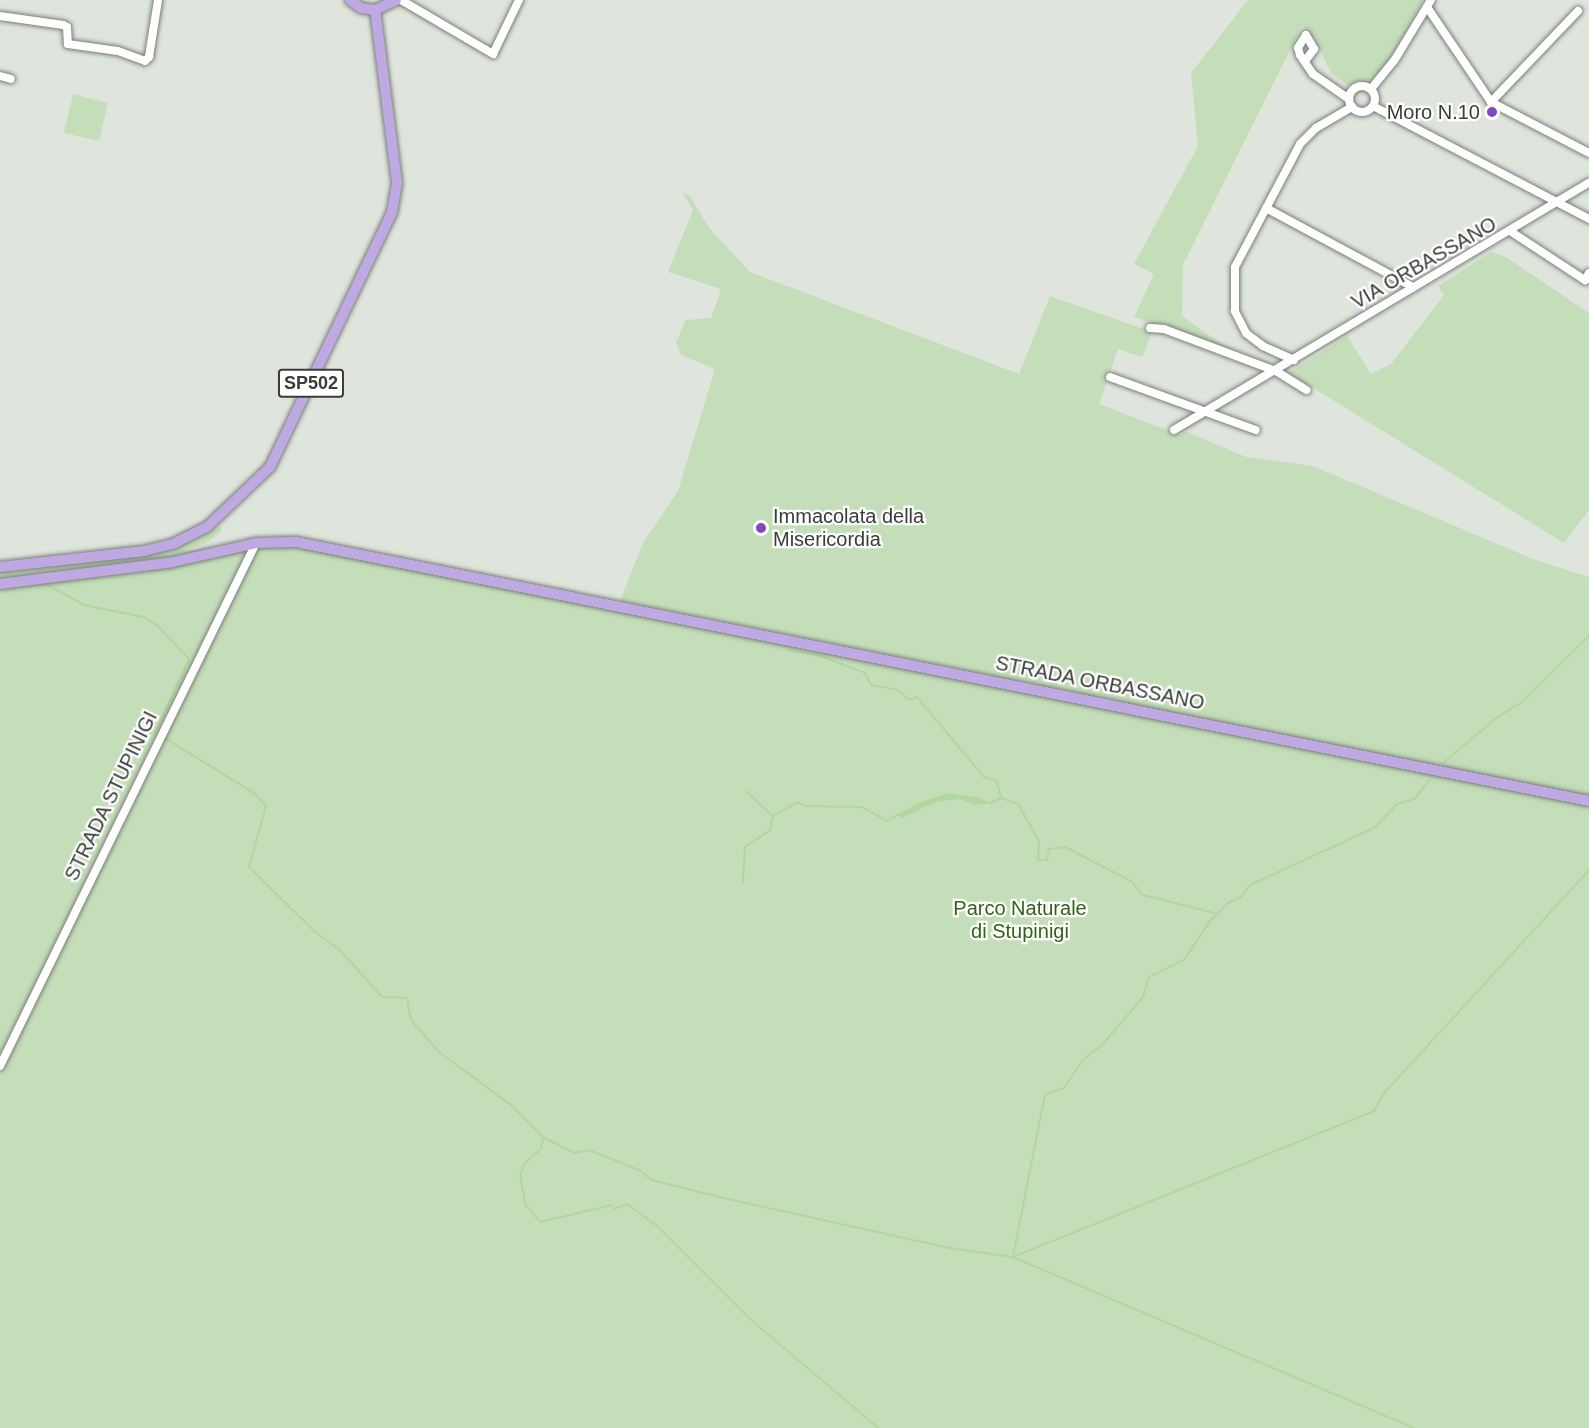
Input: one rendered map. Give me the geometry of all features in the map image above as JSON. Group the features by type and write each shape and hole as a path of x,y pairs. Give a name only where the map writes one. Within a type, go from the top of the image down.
{"main road":[{"path":"350,0 361,8 375,10 396,0"},
{"name":"SP502","path":"0,567 144,551 175,543 207,527 270,467 392,212 397,183 375,10"},
{"name":"STRADA ORBASSANO","path":"255,543 275,540 325,546 1589,802"},
{"path":"0,584 173,562 255,543"}],"street":[{"path":"0,16 63,25 67,27 68,44 118,51 145,61 149,57 158,0"},
{"path":"401,0 493,54 519,0"},
{"path":"1371,88 1394,61 1429,4 1491,102 1589,153"},
{"path":"1491,102 1578,12"},
{"path":"1305,61 1313,74 1360,112 1373,106"},
{"path":"0,76 11,79"},
{"path":"1294,360 1263,346 1246,333 1236,311 1235,267 1300,144 1316,128 1350,103 1358,86 1371,88"},
{"path":"1371,88 1375,98 1373,106"},
{"path":"1373,106 1589,219"},
{"name":"VIA ORBASSANO","path":"1174,430 1559,203 1589,183"},
{"path":"1266,208 1413,287"},
{"path":"1510,231 1585,280 1589,273"},
{"path":"1150,328 1164,329 1276,371 1307,390"},
{"path":"1110,377 1256,430"},
{"name":"STRADA STUPINIGI","path":"0,1066 255,543"}],"green space":[{"path":"1248,0 1423,0 1387,64 1369,83 1356,81 1349,86 1331,73 1315,39 1302,26 1183,265 1182,316 1237,355 1134,317 1154,274 1134,264 1198,146 1191,73"},
{"path":"73,94 108,103 99,141 64,133"},
{"name":"Parco Naturale di Stupinigi","path":"682,193 689,195 710,229 750,272 1019,374 1050,296 1152,332 1142,357 1118,349 1099,404 1180,435 1187,432 1246,457 1313,466 1533,559 1589,577 1589,1428 0,1428 0,572 159,553 220,527 222,531 206,543 184,551 279,541 618,606 643,543 678,491 715,369 681,355 676,342 686,320 711,318 721,289 668,272 693,210"},
{"path":"1491,252 1506,257 1589,313 1589,510 1564,543 1289,373 1347,336 1371,374 1391,364 1444,295 1438,286"}],"shaded area":[{"path":"950,793 981,798 990,803 976,805 959,799 936,802 902,818 897,815 920,802"}],"waterway":[{"path":"44,583 84,605 144,617 157,625 189,659 155,733"},
{"path":"1443,763 1499,716 1522,702 1589,636"},
{"path":"787,650 821,656 865,673 871,685 898,690 909,700 917,697 984,777 997,781 1001,798 1018,804 1039,841 1038,860 1047,860 1049,849 1065,847 1131,881 1143,895 1218,914"},
{"path":"163,737 254,793 266,806 249,867 315,932 340,950 382,997 407,998 411,1020 439,1052 511,1105 543,1137 574,1153 589,1150 639,1170 652,1180 949,1248 1013,1257 1414,1428"},
{"path":"1013,1257 1045,1094 1064,1088 1083,1060 1103,1044 1143,997 1149,977 1184,960 1210,921 1228,903 1241,897 1250,885 1374,828 1397,804 1414,799 1430,780"},
{"path":"746,791 773,816 798,802 805,806 862,807 887,821 897,815"},
{"path":"990,803 1001,798"},
{"path":"743,883 745,847 770,830 773,817"},
{"path":"1013,1257 1374,1111 1385,1092 1589,870"},
{"path":"543,1137 541,1149 525,1163 520,1175 525,1204 540,1222 612,1205"},
{"path":"614,1209 627,1204 657,1226 750,1319 878,1428"}],"place":[{"name":"Moro N.10","path":"1492,112"},
{"name":"Immacolata della Misericordia","path":"761,528"}]}
